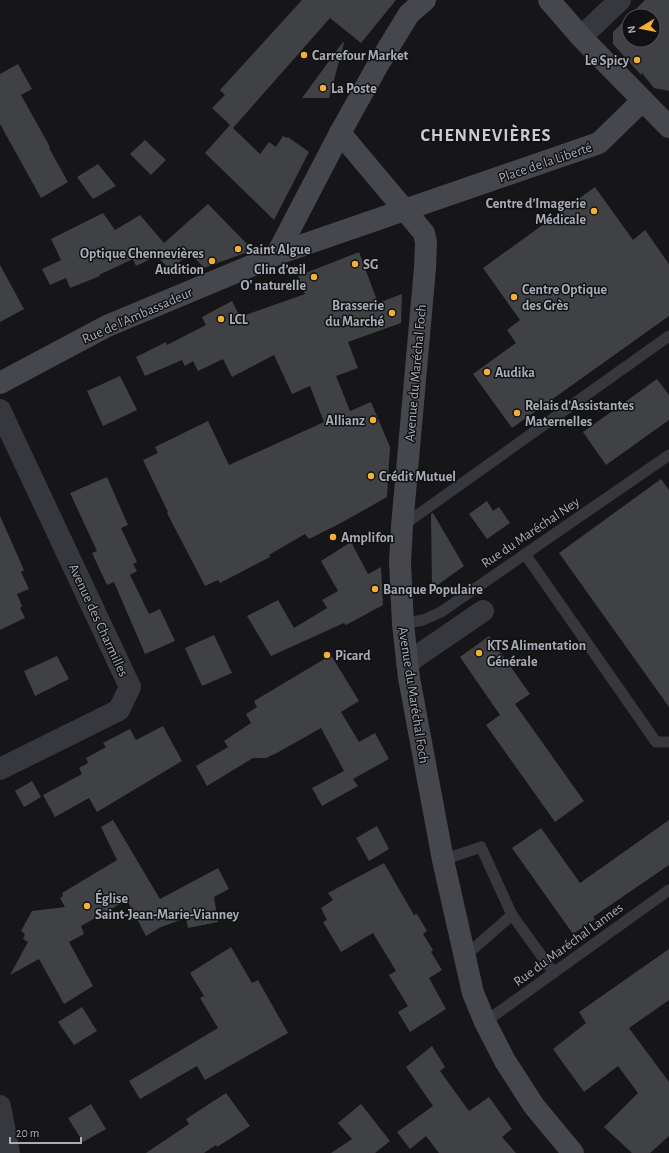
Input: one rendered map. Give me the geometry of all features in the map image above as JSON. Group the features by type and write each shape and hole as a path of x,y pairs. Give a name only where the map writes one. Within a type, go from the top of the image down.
{"main road":[{"path":"277,254 340,133 409,14 425,0"},
{"path":"554,3 581,37 642,101 668,123"},
{"name":"Place de la Liberté","path":"277,254 599,143 642,101"},
{"path":"340,133 405,210"},
{"name":"Avenue du Maréchal Foch","path":"405,210 424,233 426,242 400,563 403,624 407,663 443,860 473,993 485,1022 505,1061 534,1106 573,1153"},
{"name":"Rue de l'Ambassadeur","path":"0,383 107,326 277,254"}],"street":[{"path":"581,37 620,0"},
{"name":"Avenue des Charmilles","path":"0,410 130,687 119,710 0,769"},
{"path":"407,663 483,611"},
{"path":"0,1106 9,1153"}],"lane":[{"path":"402,526 669,336"},
{"name":"Rue du Maréchal Ney","path":"403,624 423,620 441,612 669,455"},
{"path":"525,554 656,742 669,742"},
{"path":"443,860 481,846 512,915 554,973"},
{"name":"Rue du Maréchal Lannes","path":"485,1022 669,890"},
{"path":"464,957 512,915"}],"building":[{"path":"302,0 396,0 361,43 330,18 233,128 260,154 269,142 276,147 283,136 288,137 309,152 274,220 205,153 230,125 212,108 225,95 220,90"},
{"path":"645,0 669,0 669,91 654,88 642,73 641,75 613,44 613,32 621,24 621,48 661,48 661,8 637,8"},
{"path":"343,42 344,43 329,98 302,98"},
{"path":"18,64 32,89 21,95 68,182 41,198 0,124 0,74"},
{"path":"145,140 166,160 151,175 130,154"},
{"path":"98,164 116,186 93,199 77,177"},
{"path":"595,187 633,240 645,230 669,264 669,316 512,428 473,374 516,343 507,330 520,320 483,268"},
{"path":"208,204 253,250 204,268 190,253 170,270 157,256 136,266 133,259 99,275 100,276 70,288 66,278 50,285 42,269 61,260 51,239 103,213 115,230 140,215 164,243"},
{"path":"359,252 378,303 402,294 401,323 348,342 358,368 336,376 350,411 371,402 390,447 387,497 309,539 305,534 269,555 270,557 220,583 218,580 205,586 167,513 168,512 143,460 158,453 155,447 208,421 229,465 324,422 310,386 292,394 274,355 232,377 223,359 198,371 193,361 185,366 182,360 145,376 136,357 166,342 167,345 206,325 202,317 232,301 240,317 305,294 298,276"},
{"path":"0,265 24,309 0,322"},
{"path":"120,376 137,410 103,426 87,391"},
{"path":"657,379 669,395 669,420 606,465 583,432"},
{"path":"107,477 128,525 121,528 137,562 133,564 137,571 130,575 149,614 160,609 175,641 145,654 114,582 107,585 92,553 97,551 70,493"},
{"path":"661,479 669,490 669,707 559,553"},
{"path":"487,501 493,511 499,507 510,523 487,539 469,514"},
{"path":"433,513 464,566 432,589 431,514"},
{"path":"0,516 24,570 21,572 29,589 17,594 22,606 20,608 25,618 0,630"},
{"path":"351,542 368,574 381,567 383,605 346,625 344,623 271,656 247,616 278,600 294,628 327,608 322,600 338,591 321,561"},
{"path":"214,635 232,673 202,686 185,648"},
{"path":"489,636 530,694 515,704 584,801 555,822 486,725 500,715 460,657"},
{"path":"331,655 359,701 341,712 359,742 375,733 389,759 353,779 358,786 322,806 312,788 344,771 321,728 266,758 253,758 207,786 196,766 228,747 224,741 251,723 246,714 257,707 254,701"},
{"path":"57,656 69,679 35,696 24,671"},
{"path":"163,726 182,761 97,812 89,798 55,817 43,795 82,774 79,768 88,763 86,758 106,747 103,743 130,729 136,740"},
{"path":"32,781 41,797 24,807 15,791"},
{"path":"113,820 160,899 218,868 229,889 214,897 218,922 188,928 186,918 161,927 146,936 127,900 81,926 84,934 69,942 93,986 64,1004 39,959 10,975 28,942 23,939 25,934 21,931 32,911 65,907 60,898 63,896 62,893 117,860 101,827"},
{"path":"669,820 669,865 593,917 595,919 573,934 512,848 541,828 580,883"},
{"path":"377,826 389,849 369,861 356,838"},
{"path":"384,863 414,915 417,914 427,931 423,934 433,950 431,952 442,970 429,978 446,1009 410,1032 398,1012 408,1006 389,975 396,971 373,933 341,952 323,922 327,920 321,908 333,900 328,893"},
{"path":"231,947 252,983 258,980 288,1033 205,1080 197,1066 140,1099 129,1081 218,1028 200,998 204,996 190,973"},
{"path":"669,949 669,1000 629,1028 669,1082 669,1136 650,1153 632,1153 604,1127 638,1093 618,1066 584,1092 553,1049 586,1023 579,1012"},
{"path":"82,1007 97,1031 74,1045 58,1022"},
{"path":"432,1046 445,1067 440,1071 469,1111 489,1097 512,1129 502,1137 516,1153 439,1153 426,1136 410,1149 397,1132 433,1106 406,1067"},
{"path":"226,1093 250,1126 217,1147 216,1145 204,1153 146,1153 189,1124 186,1119"},
{"path":"91,1104 106,1129 83,1142 68,1118"},
{"path":"361,1104 390,1141 375,1153 331,1153 352,1139 338,1123"}],"place":[{"name":"Carrefour Market","path":"304,55"},
{"name":"Le Spicy","path":"637,60"},
{"name":"La Poste","path":"323,88"},
{"name":"Centre d’Imagerie Médicale","path":"594,211"},
{"name":"Saint Algue","path":"238,249"},
{"name":"Optique Chennevières Audition","path":"212,261"},
{"name":"SG","path":"355,264"},
{"name":"Clin d’œil O' naturelle","path":"314,277"},
{"name":"Centre Optique des Grès","path":"514,297"},
{"name":"Brasserie du Marché","path":"392,313"},
{"name":"LCL","path":"221,319"},
{"name":"Audika","path":"487,372"},
{"name":"Relais d’Assistantes Maternelles","path":"517,413"},
{"name":"Allianz","path":"373,420"},
{"name":"Crédit Mutuel","path":"371,476"},
{"name":"Amplifon","path":"333,537"},
{"name":"Banque Populaire","path":"375,589"},
{"name":"KTS Alimentation Générale","path":"479,653"},
{"name":"Picard","path":"327,655"},
{"name":"Église Saint-Jean-Marie-Vianney","path":"87,906"}],"district":[{"name":"CHENNEVIÈRES","path":"486,135"}]}
